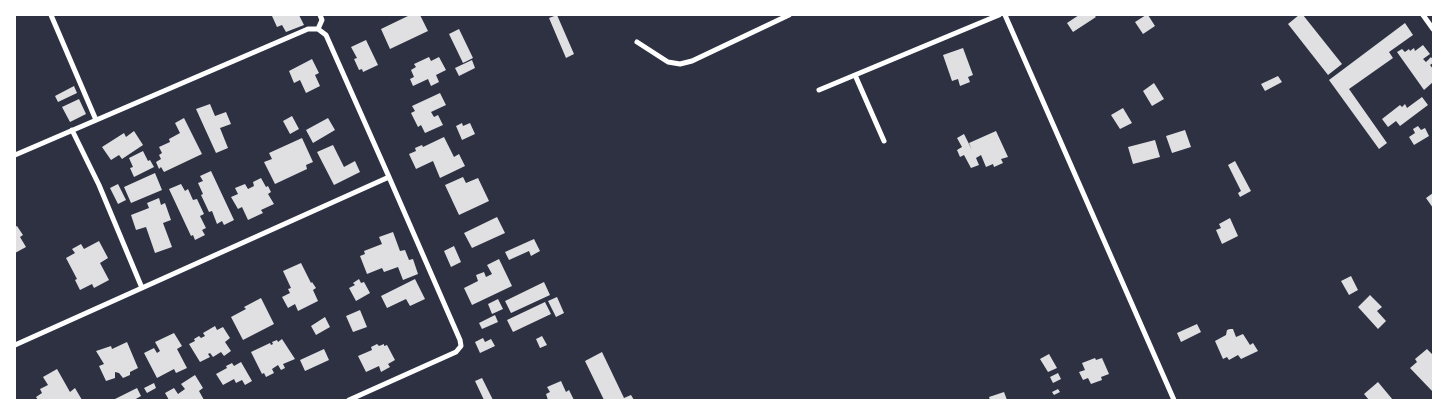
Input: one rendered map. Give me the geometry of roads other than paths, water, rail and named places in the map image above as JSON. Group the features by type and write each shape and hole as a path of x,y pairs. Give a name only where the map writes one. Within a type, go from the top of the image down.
{"street":[{"path":"51,15 96,120"},
{"path":"318,29 322,20 320,15"},
{"path":"637,42 668,62 680,64 692,61 789,15"},
{"path":"819,90 999,15"},
{"path":"1005,15 1174,400"},
{"path":"1422,15 1433,29"},
{"path":"15,155 308,29 318,29 326,35 461,346 456,352 349,400"},
{"path":"855,75 884,141"},
{"path":"72,130 99,185 142,288"},
{"path":"15,345 389,177"}]}
